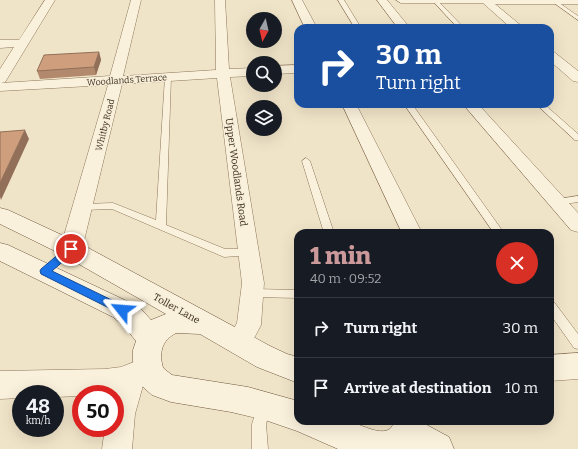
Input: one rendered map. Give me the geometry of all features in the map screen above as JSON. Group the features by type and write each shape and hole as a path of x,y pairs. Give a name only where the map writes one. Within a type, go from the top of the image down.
{"main road":[{"name":"Toller Lane","path":"0,215 71,249 239,342 263,357 294,369"},
{"path":"45,271 71,249"},
{"path":"0,251 45,271 122,310 133,318 151,339 141,372"},
{"name":"Toller Lane","path":"151,339 160,328 175,322 184,321 205,324"},
{"path":"554,368 578,366"},
{"path":"0,385 105,382 141,372 156,382 171,389 232,398 294,415"},
{"path":"319,425 375,448 383,448 395,444 405,438 409,426 437,449"}],"street":[{"path":"0,79 50,0"},
{"name":"Whitby Road","path":"71,249 83,208 136,0"},
{"name":"Upper Woodlands Road","path":"220,0 223,74 253,283 249,325 239,342"},
{"path":"297,0 309,24"},
{"path":"382,0 401,24"},
{"path":"401,0 578,1"},
{"path":"486,0 513,24"},
{"path":"0,44 23,43"},
{"path":"554,58 578,78"},
{"path":"282,70 294,69"},
{"name":"Woodlands Terrace","path":"0,87 246,72"},
{"path":"351,108 410,229"},
{"path":"474,108 578,225"},
{"path":"116,449 121,414 141,372"}],"lane":[{"path":"341,0 356,24"},
{"path":"434,0 457,24"},
{"path":"552,0 578,18"},
{"path":"161,226 168,77"},
{"path":"411,108 496,229"},
{"path":"544,108 578,138"},
{"path":"306,161 328,229"},
{"path":"558,202 578,199"},
{"path":"83,208 113,206 224,253 248,252"},
{"path":"252,293 294,294"},
{"path":"554,311 578,344"},
{"path":"260,449 259,424 265,406"}],"building":[{"path":"99,52 94,67 37,71 44,55"},
{"path":"25,130 0,183 0,132"}],"route":[{"path":"71,249 45,271 122,310"}]}
